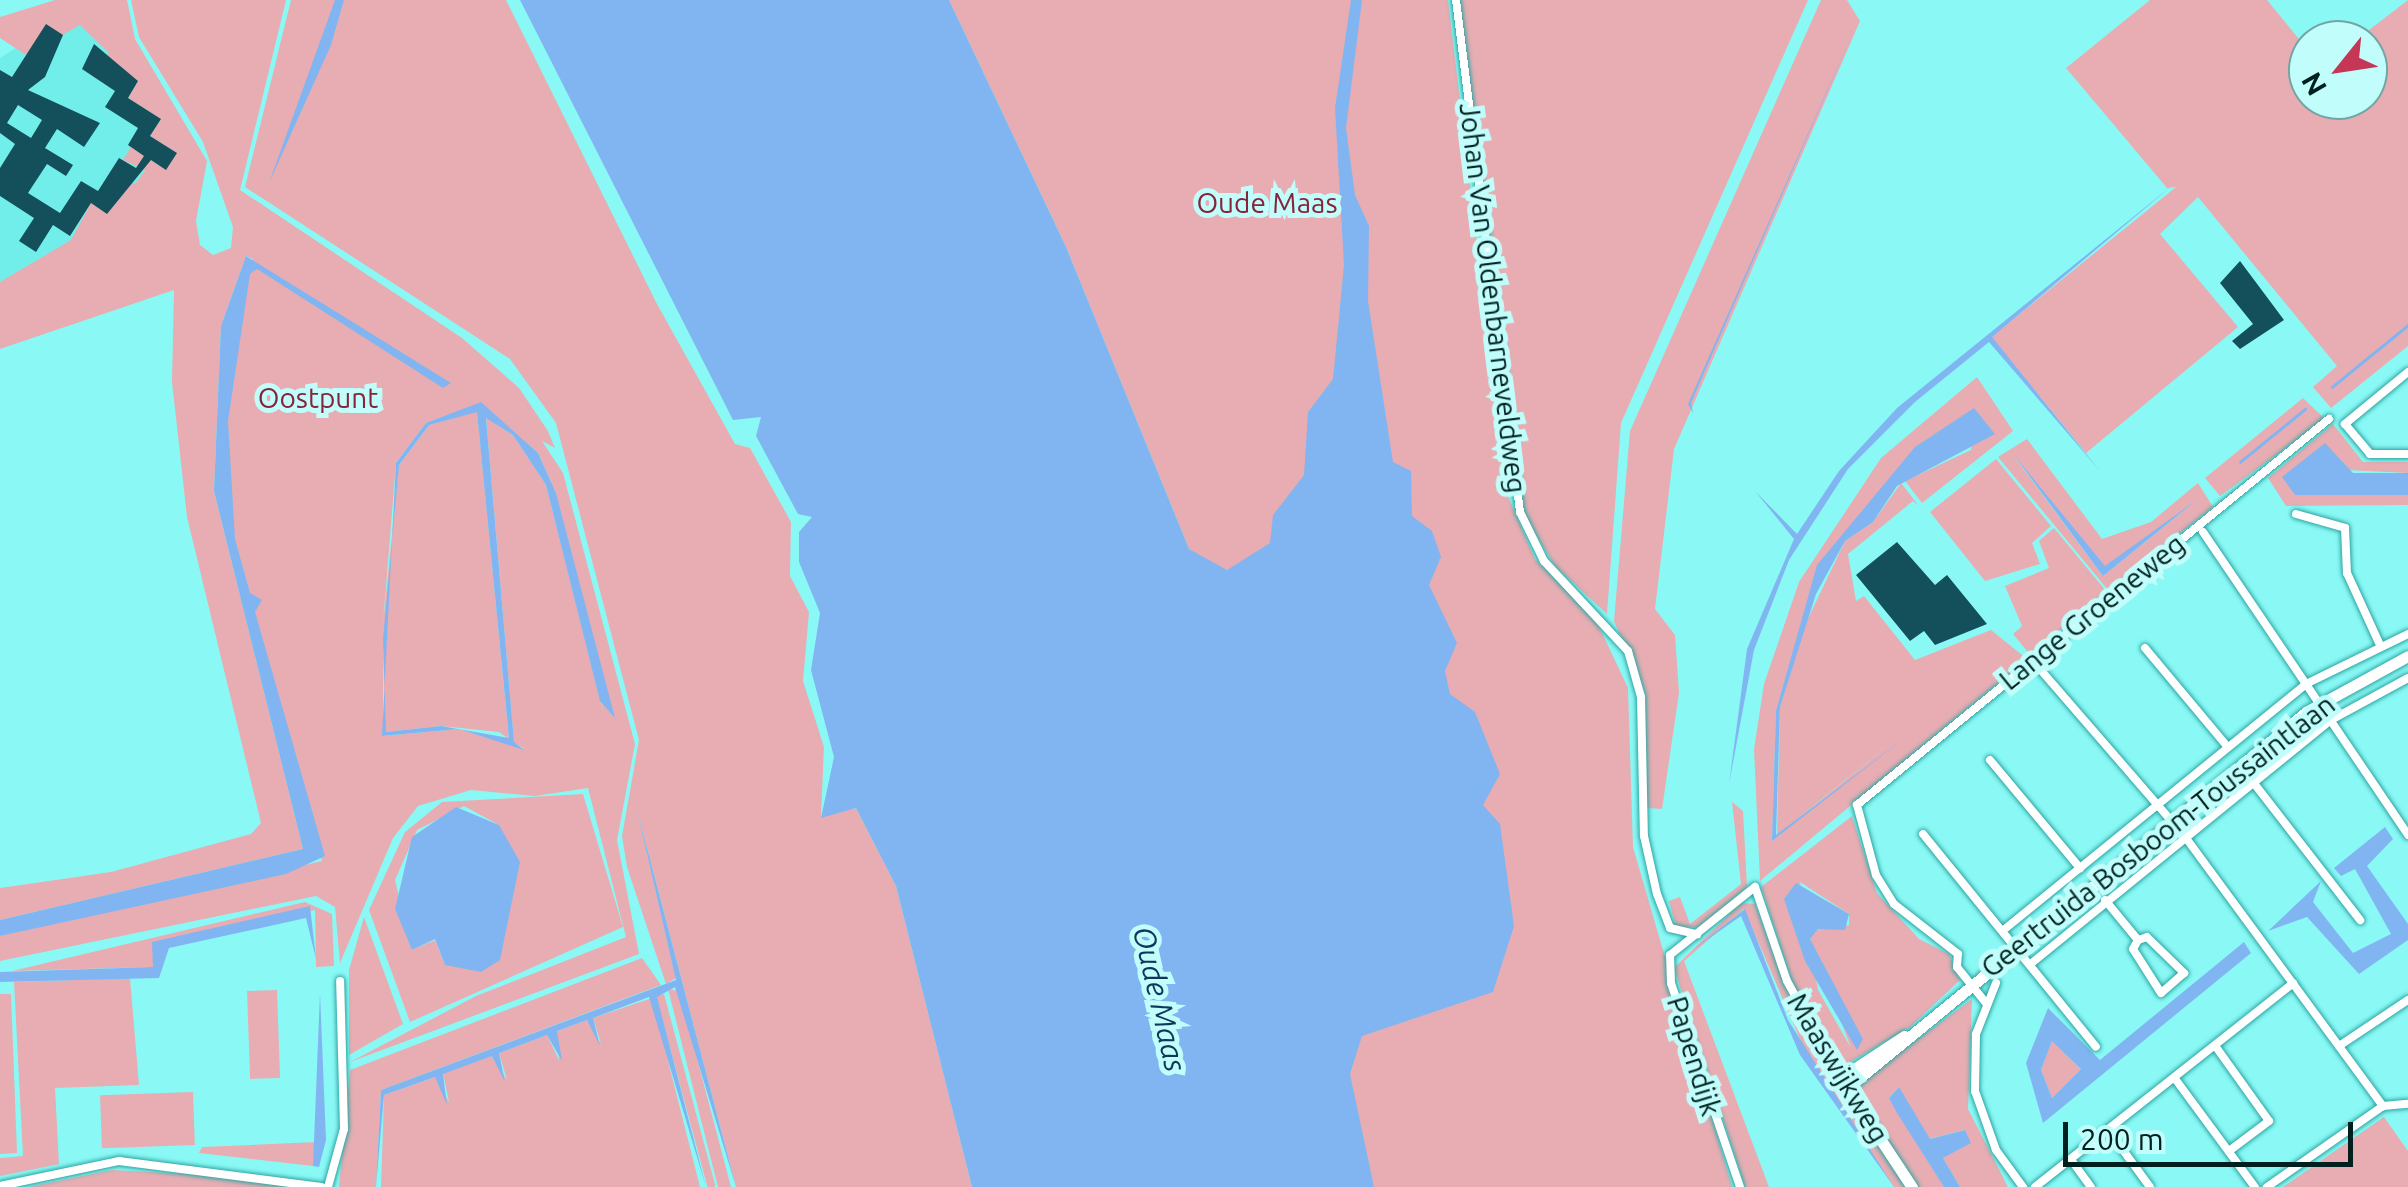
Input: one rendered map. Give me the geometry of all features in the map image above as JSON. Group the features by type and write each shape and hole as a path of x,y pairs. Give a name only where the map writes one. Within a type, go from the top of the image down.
{"street":[{"name":"Johan Van Oldenbarneveldweg","path":"1456,0 1520,512 1544,561 1628,651 1642,696 1644,836 1657,894 1670,928 1697,934"},
{"path":"2408,372 2345,424 2370,454 2408,454"},
{"name":"Lange Groeneweg","path":"1970,985 1958,954 1920,930 1876,875 1857,805 2329,419"},
{"path":"2296,514 2345,528 2347,573 2379,643"},
{"path":"2203,532 2408,834"},
{"path":"2006,928 2306,684 2379,643 2408,634"},
{"path":"2145,648 2228,746"},
{"name":"Geertruida Bosboom-Toussaintlaan","path":"1844,1083 1916,1030 2319,703 2408,656"},
{"path":"2039,668 2186,838 2383,1106"},
{"path":"2032,962 2331,720 2408,678"},
{"path":"1990,760 2080,868"},
{"path":"2253,782 2323,867 2360,920"},
{"path":"1923,834 2006,928 2096,1047"},
{"name":"Maaswijkweg","path":"1697,934 1754,887 1787,981 1844,1083 1912,1187"},
{"path":"2105,900 2138,940"},
{"name":"Papendijk","path":"1697,934 1670,955 1671,983 1740,1187"},
{"path":"2147,938 2184,973 2161,993 2133,949 2138,940 2147,938"},
{"path":"0,1186 120,1161 325,1187 344,1129 340,981"},
{"path":"1996,983 1986,1003 1976,1092 1996,1150 2023,1187"},
{"path":"2035,1187 2176,1080 2292,983"},
{"path":"1970,985 1986,1003"},
{"path":"2340,1046 2408,1000"},
{"path":"2216,1047 2269,1121 2229,1151"},
{"path":"2176,1080 2256,1187"},
{"path":"2266,1187 2383,1106 2408,1104"},
{"path":"2109,1131 2150,1187"},
{"path":"2072,1161 2091,1187"}],"shaded area":[{"path":"91,0 203,163 0,301 0,58"}],"green space":[{"name":"Oostpunt","path":"55,0 127,0 135,39 207,161 196,221 200,245 213,255 231,248 233,227 203,142 139,37 131,0 286,0 240,190 462,338 519,388 548,431 555,448 542,441 563,473 635,744 617,840 639,954 350,1062 476,996 626,937 588,788 535,796 471,790 418,806 393,838 340,963 335,907 316,896 0,961 0,936 322,861 221,489 225,351 253,259 246,256 221,326 214,491 303,849 0,920 0,888 111,872 251,834 261,823 187,517 172,382 174,290 0,349 0,282 71,240 91,203 107,213 128,181 135,184 145,170 123,160 131,147 165,169 177,153 150,136 161,119 128,98 138,81 105,60 109,53 80,25 26,55 0,38 0,17","holes":["481,403 538,453 556,493 604,715 546,485 513,435 486,417 514,743 525,749 459,729 383,736 383,641 385,732 441,726 499,732 509,739 477,411 429,425 399,465 383,624 396,463 426,423"]},
{"path":"291,0 506,0 657,304 735,444 750,448 791,522 790,576 809,612 803,681 824,747 821,816 856,808 896,886 972,1187 736,1187 637,810 676,978 666,984 627,867 622,836 639,740 556,423 510,359 245,187"},
{"name":"Oude Maas","path":"949,0 1448,0 1507,494 1535,559 1596,620 1628,688 1633,847 1732,1187 1374,1187 1204,565 1189,549 1066,247"},
{"path":"1459,0 1808,0 1621,423 1607,614 1555,566 1525,516"},
{"path":"1821,0 1847,0 1860,21 1674,449 1655,609 1675,635 1679,693 1662,809 1647,808 1645,692 1614,621 1630,431"},
{"path":"2150,0 2267,0 2288,26 2288,120 2388,120 2388,20 2382,20 2408,0 2408,346 2331,408 2313,387 2337,366 2198,197 2160,234 2238,327 2086,453 1991,337 2176,187 2167,188 2066,68"},
{"path":"1977,377 2013,431 1922,503 1905,481 1971,450 1974,408 1849,528 1822,566 1776,711 1772,841 1903,732 1777,836 1780,707 1803,629 1845,541 1873,522 1901,483 1919,506 1913,501 1848,554 1856,601 1864,596 1915,660 1991,630 2027,659 1760,881 1754,749 1764,684 1799,582 1881,458"},
{"path":"2303,398 2325,419 2220,496 2205,478"},
{"path":"2333,424 2363,462 2408,462 2408,473 2347,470 2295,495 2408,495 2408,505 2286,506 2268,478"},
{"path":"2027,439 2102,539 2151,522 2198,483 2213,507 2108,590 1998,457","holes":["2013,455 2105,567 2197,500 2103,576"]},
{"path":"1996,459 2051,526 2032,543 2040,564 1985,581 1930,512"},
{"path":"2054,528 2106,591 2031,656 2013,634 2022,626 2005,586 2049,568 2039,541"},
{"path":"583,794 623,927 410,1022 369,910 405,832 442,802","holes":["464,806 499,825 445,965 435,940 412,950 395,880 417,830"]},
{"path":"1732,802 1743,811 1747,887 1699,927 1676,927 1669,901 1680,897 1690,924 1741,884"},
{"path":"1852,816 1877,893 1919,939 1949,954 1960,980 1910,1027 1845,1065 1793,985 1761,887","holes":["1800,882 1849,914 1849,925 1814,930 1810,939 1851,1048 1818,990"]},
{"path":"305,902 332,914 334,966 316,967 315,910 153,942 153,967 12,971"},
{"path":"1741,903 1755,904 1804,1029 1905,1187 1894,1187 1806,1053 1744,909 1684,961 1769,1187 1745,1187 1674,968"},
{"path":"364,917 403,1024 349,1055 349,970"},
{"path":"642,958 661,985 381,1090 376,1187 339,1187 350,1070"},
{"path":"130,978 139,1085 55,1088 59,1164 0,1176 0,1158 23,1156 14,982"},
{"path":"668,989 679,991 731,1187 718,1187"},
{"path":"277,990 280,1078 250,1079 247,991"},
{"path":"0,994 11,994 17,1153 0,1154"},
{"path":"664,994 716,1186 707,1187 656,996"},
{"path":"652,998 700,1187 381,1187 384,1095 435,1077 449,1102 443,1073 492,1056 507,1080 499,1053 547,1035 559,1060 557,1031 587,1020 601,1044 593,1018"},
{"path":"1972,999 1968,1109 2008,1187 1960,1187 1943,1158 1970,1143 1964,1130 1929,1139 1898,1088 1889,1098 1944,1187 1917,1187 1866,1109 1860,1082"},
{"path":"2052,1040 2081,1069 2052,1098 2041,1070"},
{"path":"193,1092 195,1145 102,1148 100,1095"},
{"path":"2384,1117 2408,1151 2408,1187 2283,1187"},
{"path":"317,1142 313,1166 199,1153 202,1147"},
{"path":"112,1170 222,1176 295,1187 29,1187"}],"water":[{"path":"335,0 344,0 331,45 269,183"},
{"path":"520,0 949,0 1066,247 1189,549 1227,570 1270,543 1273,515 1304,475 1308,412 1333,379 1344,265 1335,108 1351,0 1362,0 1346,128 1355,195 1369,226 1368,301 1393,462 1411,471 1412,516 1432,531 1441,557 1429,585 1457,643 1445,671 1450,694 1475,712 1500,774 1483,805 1500,824 1514,926 1493,992 1362,1036 1350,1074 1374,1187 972,1187 896,886 856,808 821,818 834,757 811,670 820,613 799,562 799,532 812,517 798,514 756,436 761,417 733,420"},
{"path":"1856,25 1691,403 1693,413 1688,404"},
{"path":"2174,184 1992,337 2100,471 1989,342 1915,402 1848,469 1789,560 1754,650 1729,784 1747,649 1794,539 1755,491 1797,534 1839,471 1897,408"},
{"path":"246,256 451,383 443,388 257,269 250,274 228,421 235,539 250,593 262,600 255,612 325,856 286,874 0,936 0,920 303,849 214,491 221,326"},
{"path":"481,402 538,453 556,493 615,718 600,701 546,485 513,435 486,418 514,742 524,750 460,729 509,738 477,412 429,425 399,465 392,541 396,463 426,423"},
{"path":"1974,408 1995,434 1897,486 1873,522 1845,541 1816,594 1780,707 1776,835 1907,736 1772,841 1776,711 1817,565 1915,447"},
{"path":"2325,443 2353,473 2408,473 2408,495 2295,495 2282,477"},
{"path":"2013,454 2105,566 2198,499 2103,576"},
{"path":"385,687 386,732 441,726 458,729 382,736"},
{"path":"456,807 499,825 520,862 500,960 481,972 445,965 435,939 412,950 395,909 412,837"},
{"path":"637,810 736,1187 675,987 657,997 706,1187 649,997 593,1018 600,1046 587,1020 557,1031 562,1061 547,1035 499,1053 505,1082 492,1056 443,1074 447,1105 435,1077 384,1095 376,1187 381,1090 676,980"},
{"path":"2385,827 2393,839 2367,866 2408,924 2408,940 2359,974 2307,917 2268,931 2321,881 2313,902 2353,953 2391,934 2355,869 2341,876 2334,868"},
{"path":"1796,883 1849,914 1845,930 1818,929 1810,939 1863,1039 1857,1050 1805,961 1784,899"},
{"path":"310,906 316,959 306,918 169,948 159,978 0,982 0,972 153,967 152,942"},
{"path":"1745,909 1788,1020 1894,1187 1800,1055 1741,916 1691,951"},
{"path":"2244,942 2251,953 2043,1123 2026,1063 2048,1008 2100,1060","holes":["2052,1041 2081,1069 2052,1098 2041,1070"]},
{"path":"320,993 326,1140 319,1167 313,1166"},
{"path":"1899,1087 1930,1139 1965,1130 1971,1143 1943,1158 1960,1187 1944,1187 1897,1113 1889,1098"}],"building":[{"path":"46,24 63,35 45,77 28,90 100,123 84,147 57,129 45,148 73,165 66,176 47,164 28,193 60,213 81,181 98,191 119,158 136,168 144,156 128,145 138,128 105,107 115,91 82,69 94,44 138,81 128,98 161,119 150,136 177,153 166,170 151,160 107,214 91,203 70,236 53,225 36,252 19,241 34,218 0,196 0,168 15,144 0,133 0,70 12,77","holes":["18,105 42,120 31,138 7,123"]},
{"path":"2240,261 2284,320 2240,349 2232,341 2253,324 2220,283"},
{"path":"1897,542 1935,585 1947,575 1987,624 1935,645 1924,631 1910,641 1856,575"}],"waterway":[{"path":"2332,387 2408,325"},
{"path":"2240,462 2305,409"}]}
